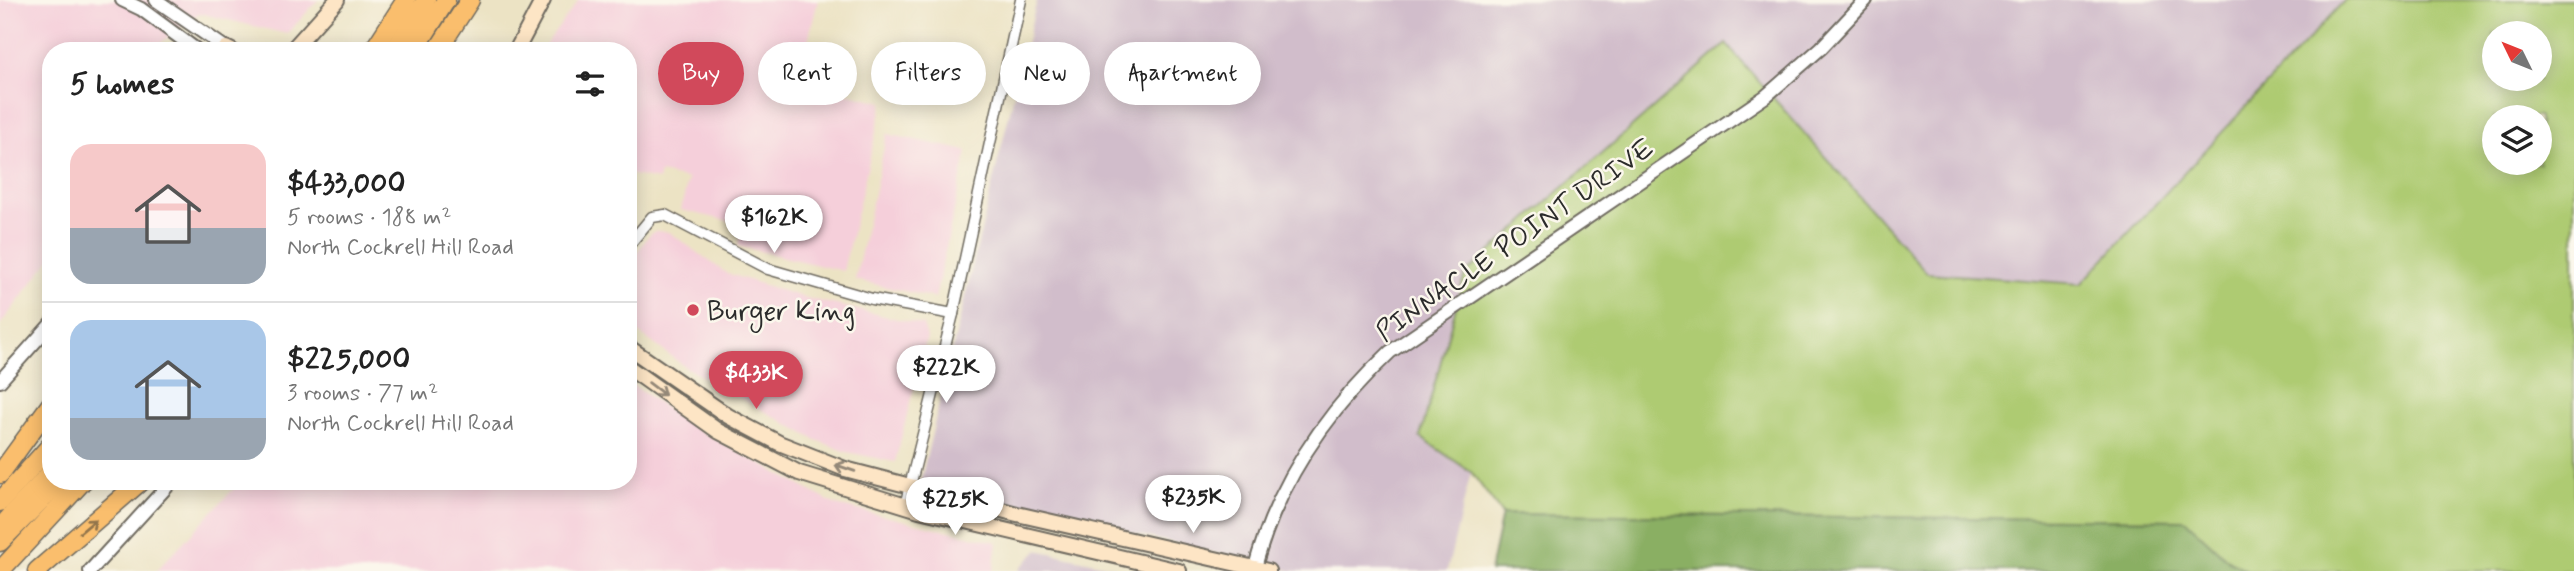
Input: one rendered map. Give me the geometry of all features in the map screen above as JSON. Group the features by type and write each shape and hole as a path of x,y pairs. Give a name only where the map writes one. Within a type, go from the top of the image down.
{"highway":[{"path":"379,42 406,0"},
{"path":"400,42 426,0"},
{"path":"420,42 446,0"},
{"path":"443,42 470,0"},
{"path":"0,474 42,416"},
{"path":"0,502 42,455"},
{"path":"0,528 42,482"},
{"path":"0,542 51,490"},
{"path":"0,571 75,490"},
{"path":"37,571 131,490"}],"main road":[{"path":"297,42 337,0"},
{"path":"521,42 543,0"},
{"path":"637,353 728,416 814,457 910,487 1259,569"},
{"path":"637,373 718,431 799,473 905,506 1179,571"},
{"path":"718,431 728,416"}],"street":[{"path":"122,0 141,9 186,42"},
{"path":"156,0 217,42"},
{"path":"905,506 953,314 1021,0"},
{"name":"PINNACLE POINT DRIVE","path":"1259,569 1281,496 1312,442 1348,394 1390,352 1766,96 1811,57 1866,0"},
{"path":"637,235 652,217 665,215 768,269 872,299 953,314"},
{"path":"0,381 42,334"},
{"path":"90,571 164,490"}],"shaded area":[{"path":"0,0 318,0 287,34 199,13 162,42 42,42 42,270 0,325"},
{"path":"579,0 818,0 808,42 758,42 758,105 857,105 857,96 871,99 871,105 882,105 843,271 738,246 742,224 681,210 688,179 660,173 658,180 637,176 637,42 548,42"},
{"path":"1037,0 2345,0 2081,284 1927,273 1726,45 1420,437 1471,472 1447,571 1292,571 920,483 1012,105 1090,105 1090,42 1027,42"},
{"path":"887,134 967,151 935,298 855,280"},
{"path":"656,231 669,232 726,273 802,297 923,325 927,337 895,462 847,452 814,439 687,368 637,332 637,253 649,235"},
{"path":"637,388 693,427 836,505 997,542 993,571 156,571 232,490 637,490"},
{"path":"1037,550 1131,571 1018,571"}],"green space":[{"path":"2345,0 2574,0 2574,571 2248,571 2229,561 2184,520 1502,514 1471,472 1420,437 1465,274 1726,44 1927,273 2081,284"},
{"path":"1502,514 2185,520 2229,561 2248,571 1490,571"}],"place":[{"name":"Burger King","path":"693,310"}]}
